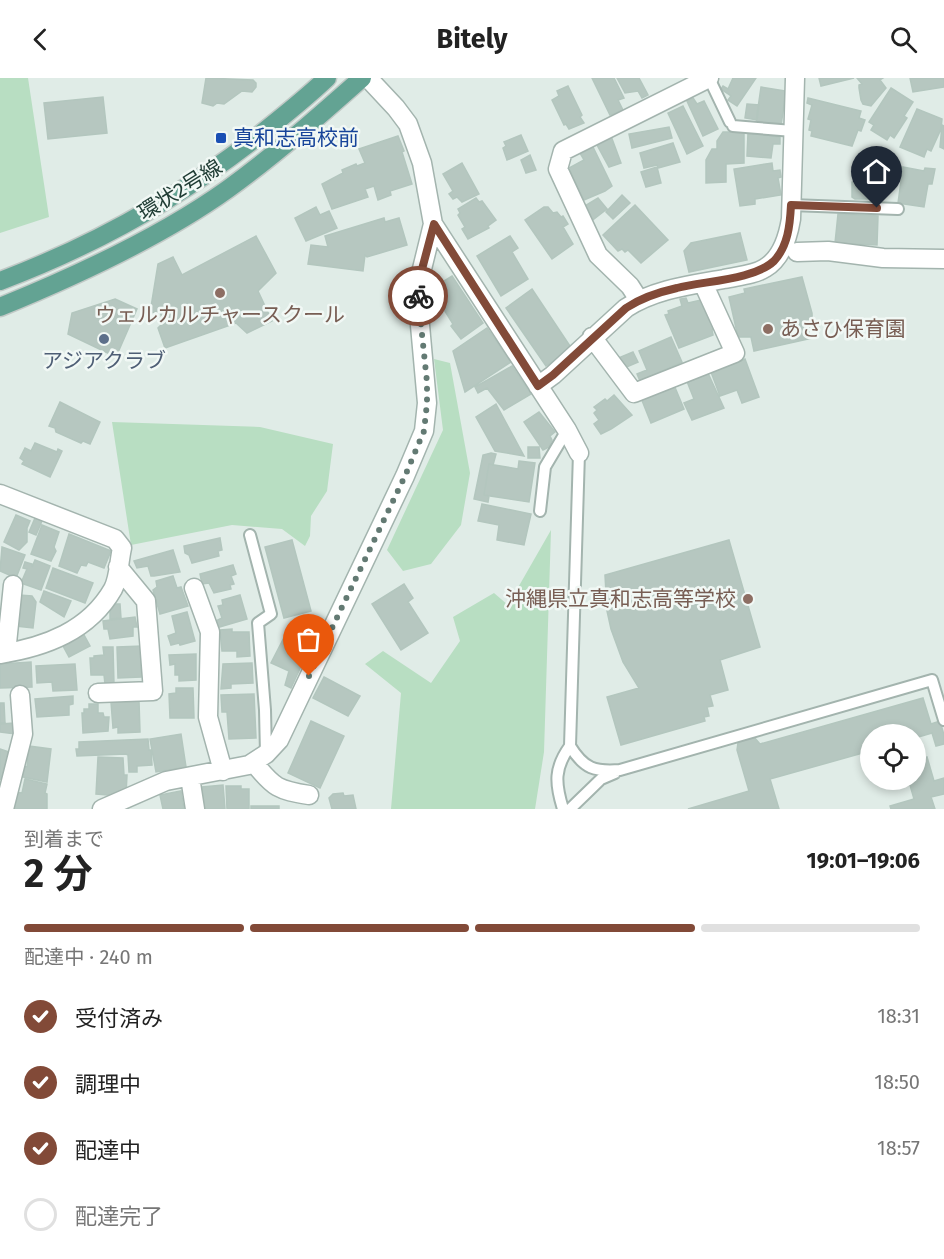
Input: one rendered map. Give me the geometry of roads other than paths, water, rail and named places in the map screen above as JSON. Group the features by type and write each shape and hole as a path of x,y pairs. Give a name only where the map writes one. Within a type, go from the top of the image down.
{"main road":[{"name":"環状2号線","path":"0,281 87,244 154,209 217,169 284,117 327,78"},
{"name":"環状2号線","path":"0,307 54,285 108,259 226,190 294,138 362,78"}],"street":[{"path":"102,809 166,781 223,771 260,758 279,740 405,476 424,431 427,382 418,303 421,273 434,224 429,192 416,143 408,124 368,78"},
{"path":"639,300 630,286 598,255 558,169 563,151 709,78"},
{"path":"538,386 626,308 639,300 677,288 764,268 774,261 786,239 791,205 795,78"},
{"path":"434,224 567,430 579,453"},
{"path":"797,252 828,251 883,258 944,259"},
{"path":"592,337 633,393 735,353 703,283"},
{"path":"0,494 115,539 122,548 114,588 94,614 72,632 32,648 3,653 13,585"},
{"path":"98,693 153,691 146,602 118,567"},
{"path":"194,588 210,632 208,717 223,771"},
{"path":"4,809 23,734 20,695"},
{"path":"260,758 266,779 283,791 309,795"},
{"path":"190,777 195,809"}],"lane":[{"path":"709,78 731,124 793,131"},
{"path":"791,205 898,209"},
{"path":"540,511 545,467 567,430"},
{"path":"579,453 570,746 579,760 591,768 603,771 620,770"},
{"path":"250,535 271,614 258,623 265,710 260,758"},
{"path":"570,809 601,779 620,770 932,680 944,720"},
{"path":"563,809 557,785 557,769 561,758 570,746"}],"place":[{"name":"真和志高校前","path":"221,138"},
{"name":"ウェルカルチャースクール","path":"220,293"},
{"name":"あさひ保育園","path":"768,329"},
{"name":"アジアクラブ","path":"104,339"},
{"name":"沖縄県立真和志高等学校","path":"748,599"}]}
